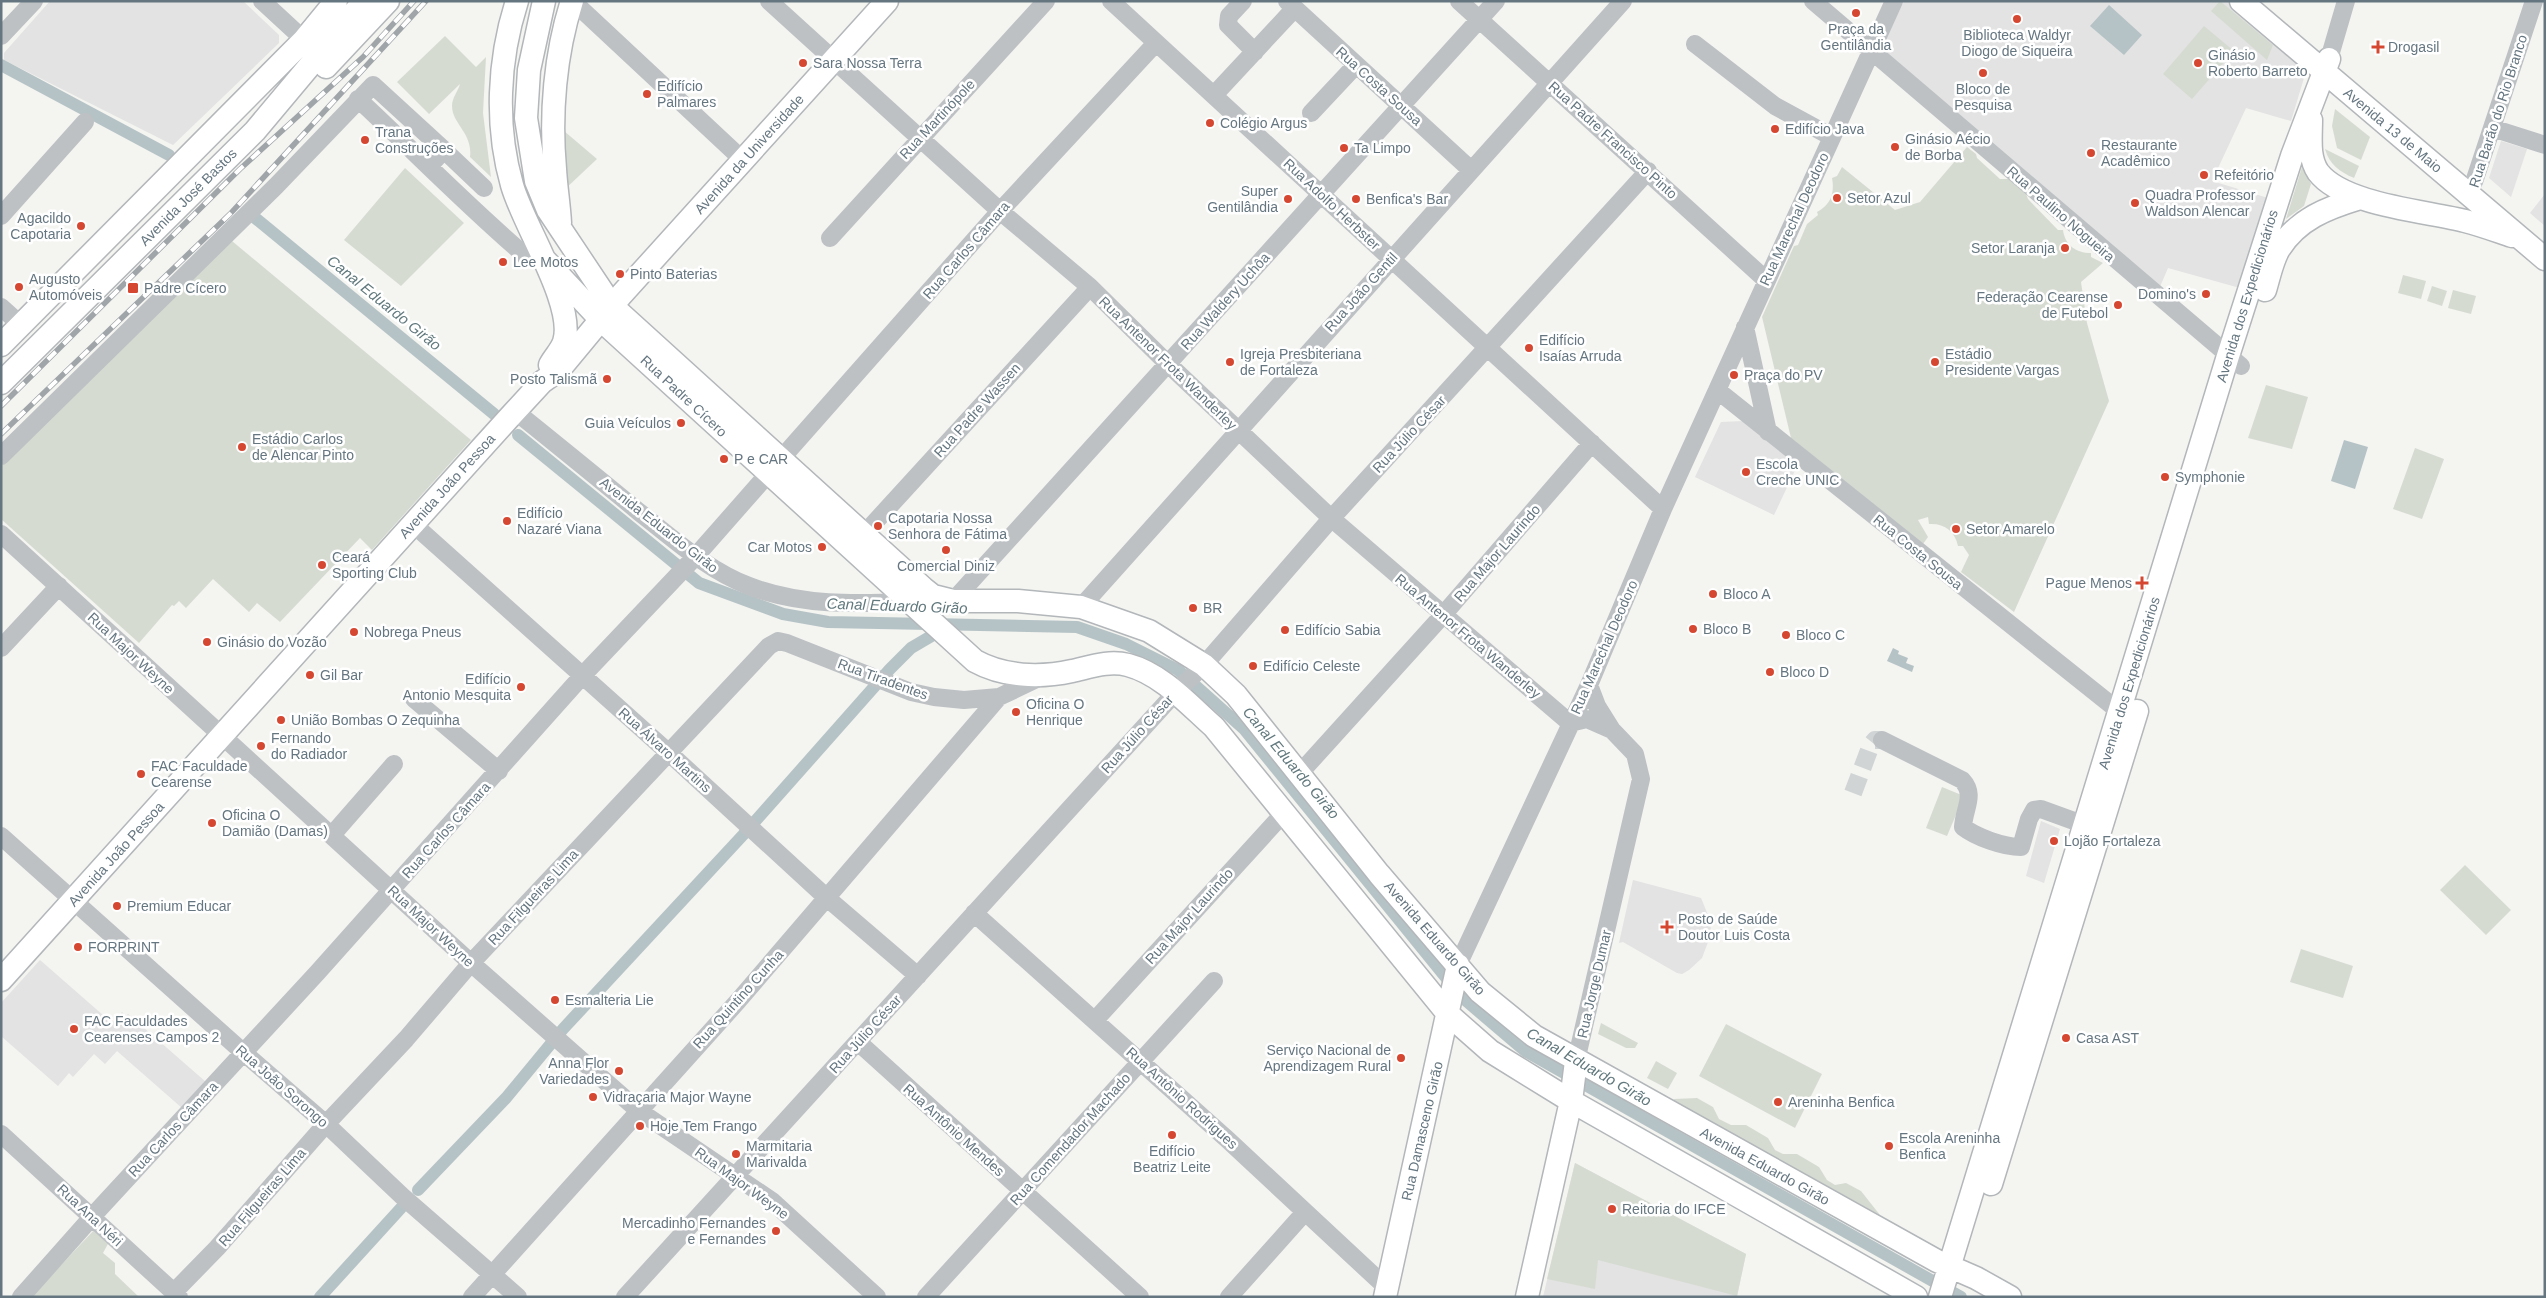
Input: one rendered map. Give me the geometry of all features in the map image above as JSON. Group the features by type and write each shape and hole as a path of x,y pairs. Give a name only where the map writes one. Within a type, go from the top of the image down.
{"main road":[{"name":"Avenida José Bastos","path":"1,383 254,131 318,53 336,1"},
{"name":"Avenida José Bastos","path":"1,345 318,53 368,11 388,1"},
{"path":"507,1 508,28 503,69 502,133 512,185 520,211 564,310 566,331 560,352 542,382"},
{"path":"508,28 517,1"},
{"name":"Rua Padre Cícero","path":"544,1 526,92 526,118 536,181 548,210 560,226 606,313"},
{"name":"Avenida da Universidade","path":"606,313 887,1"},
{"name":"Avenida 13 de Maio","path":"2241,1 2326,65 2473,189 2545,242"},
{"name":"Avenida 13 de Maio","path":"2263,1 2326,65"},
{"path":"560,226 554,169 554,110 557,72 575,4"},
{"name":"Avenida dos Expedicionários","path":"1951,1284 2235,361 2292,156 2326,65"},
{"path":"2310,107 2312,161 2318,172 2333,186 2360,198 2465,221 2521,239"},
{"name":"Avenida 13 de Maio","path":"2473,189 2521,239 2545,259"},
{"name":"Rua Barão do Rio Branco","path":"2465,221 2473,189"},
{"name":"Avenida dos Expedicionários","path":"2042,993 2085,825 2120,712 2235,361 2278,250 2307,219 2332,206 2360,198"},
{"name":"Rua Padre Cícero","path":"542,258 606,313 774,467 915,607 943,632"},
{"name":"Avenida João Pessoa","path":"1,980 515,411 542,382 559,370 606,313"},
{"name":"Rua Padre Cícero","path":"774,467 864,534 933,596 953,601"},
{"name":"Avenida Eduardo Girão","path":"953,601 1018,601 1081,607 1149,631 1236,695 1300,773 1379,874 1453,989 1490,1051 1574,1080 1951,1284 2010,1297"},
{"name":"Avenida Eduardo Girão","path":"943,632 975,661 988,668 1018,674 1046,674 1071,672 1090,666 1120,664 1142,670 1179,689 1214,727 1283,814 1312,846 1453,989 1480,992 1534,1036 1574,1080 1916,1297"},
{"name":"Rua Damasceno Girão","path":"1386,1292 1453,989"},
{"name":"Rua Jorge Dumar","path":"1527,1297 1574,1080"}],"street":[{"path":"1,36 34,1"},
{"path":"262,1 318,53"},
{"name":"Rua Antenor Frota Wanderley","path":"769,1 1000,211 1090,287 1168,364 1331,518 1570,723"},
{"name":"Rua Martinópole","path":"830,238 1046,1"},
{"path":"1243,1 1230,16 1228,25 1255,52"},
{"name":"Rua Padre Francisco Pinto","path":"1459,1 1766,280"},
{"name":"Rua Waldery Uchôa","path":"953,601 1496,1"},
{"name":"Rua João Gentil","path":"1081,607 1390,259 1623,1"},
{"name":"Rua Paulino Nogueira","path":"1813,1 2235,361"},
{"name":"Rua Marechal Deodoro","path":"1453,989 1570,723 1589,685 1663,509 1894,1"},
{"path":"2326,65 2346,1"},
{"name":"Rua Barão do Rio Branco","path":"2473,189 2534,1"},
{"path":"575,4 744,161"},
{"name":"Rua Adolfo Herbster","path":"1118,4 1156,44 1663,509"},
{"path":"1214,96 1255,52 1291,5"},
{"name":"Rua Costa Sousa","path":"1291,5 1471,170"},
{"name":"Rua Carlos Câmara","path":"21,1297 392,890 583,675 672,578 692,559 1000,211 1156,44"},
{"path":"1695,44 1775,106 1832,137"},
{"path":"1311,114 1356,65"},
{"path":"1,456 276,186 373,85 484,188"},
{"name":"Rua Padre Cícero","path":"358,99 430,165 485,221 528,258 542,258"},
{"path":"1,216 85,122"},
{"path":"2492,128 2545,145"},
{"path":"430,165 444,150"},
{"name":"Rua Júlio César","path":"625,1297 1179,689 1201,668 1331,518 1648,171"},
{"name":"Rua Padre Wassen","path":"864,534 1090,287"},
{"path":"1,307 22,325"},
{"path":"1745,327 1768,432"},
{"name":"Rua Costa Sousa","path":"1717,390 2120,712"},
{"name":"Avenida Eduardo Girão","path":"515,411 692,559 751,587 812,602 915,607"},
{"name":"Rua Major Laurindo","path":"1300,773 1443,615 1592,443"},
{"name":"Rua Álvaro Martins","path":"413,524 583,675 827,898 918,976"},
{"name":"Rua Major Weyne","path":"1,534 471,963 639,1111 772,1202 877,1297"},
{"path":"1,648 59,586"},
{"name":"Rua Tiradentes","path":"778,641 889,683 934,697 964,700 999,697 1046,674"},
{"name":"Rua Filgueiras Lima","path":"177,1294 326,1124 406,1039 471,963 769,646 778,641"},
{"name":"Rua Jorge Dumar","path":"1574,1080 1641,779 1635,754 1612,730 1597,706 1589,685"},
{"name":"Rua Quintino Cunha","path":"472,1297 827,898 999,697"},
{"path":"414,699 499,771"},
{"path":"1570,723 1587,719 1612,730"},
{"path":"1882,740 1962,780 1968,787 1970,798 1963,827 1970,833 2013,847 2021,847 2029,819 2034,810 2041,809 2085,825"},
{"path":"332,836 394,764"},
{"name":"Rua Major Laurindo","path":"1096,1019 1283,814"},
{"name":"Rua João Sorongo","path":"1,836 326,1124 407,1201 518,1297"},
{"name":"Rua Antônio Rodrigues","path":"974,913 1141,1060 1304,1212 1386,1292"},
{"name":"Rua Comendador Machado","path":"926,1297 1214,981"},
{"name":"Rua Antônio Mendes","path":"858,1042 1140,1297"},
{"name":"Rua Ana Néri","path":"1,1134 177,1294"},
{"path":"1229,1297 1304,1212"}],"shaded area":[{"path":"50,1 243,1 279,35 279,43 173,145 4,60 4,53"},
{"path":"1904,1 2228,1 2307,68 2291,121 2246,108 2212,181 2268,198 2240,288 2168,268 2159,289 1884,52 1883,45"},
{"path":"2220,1 2273,45 2267,60 2211,11"},
{"path":"2109,5 2142,35 2124,55 2090,26"},
{"name":"Ginásio Roberto Barreto","path":"2204,26 2234,51 2192,99 2163,74"},
{"path":"445,36 476,67 486,57 483,113 491,177 470,157 466,135 453,112 453,100 460,84 429,114 397,82"},
{"path":"2335,109 2370,137 2361,160 2337,148 2332,126"},
{"path":"557,125 597,159 563,191"},
{"path":"2501,141 2527,149 2511,197 2489,178"},
{"name":"Estádio Presidente Vargas","path":"1967,147 2000,179 2011,179 2025,191 2028,199 2058,230 2063,230 2066,240 2072,247 2081,252 2091,253 2091,257 2103,263 2081,282 2087,323 2109,401 2014,612 1961,572 1969,555 1963,546 1958,546 1957,541 1948,529 1939,525 1929,524 1928,517 1918,520 1928,537 1923,544 1791,438 1762,317 1794,246 1798,245 1807,224 1818,215 1817,212 1828,202 1833,189 1832,178 1837,176 1842,167 1895,210 1920,202"},
{"path":"2325,149 2359,166 2354,178 2336,167 2329,159"},
{"path":"2302,167 2311,184 2304,206 2286,219"},
{"path":"405,168 464,223 401,286 344,240"},
{"path":"2545,194 2545,226 2530,213"},
{"name":"Estádio Carlos de Alencar Pinto","path":"232,241 471,440 372,550 360,538 280,622 257,603 249,612 213,579 186,608 179,601 174,606 172,605 139,643 1,519 1,466 228,242"},
{"path":"2403,275 2426,281 2421,299 2398,293"},
{"path":"2432,286 2447,291 2442,306 2427,301"},
{"path":"2453,290 2476,296 2471,314 2448,308"},
{"path":"2266,385 2308,397 2292,449 2248,438"},
{"name":"Escola Creche UNIC","path":"1745,421 1797,466 1774,515 1695,477 1721,422"},
{"path":"2344,440 2368,447 2355,489 2331,481"},
{"path":"2415,448 2444,459 2422,519 2393,509"},
{"path":"1893,648 1899,651 1898,654 1908,658 1906,663 1914,666 1912,672 1887,661"},
{"path":"1942,787 1964,796 1947,836 1926,828"},
{"path":"2041,821 2060,829 2044,883 2026,876"},
{"path":"2465,865 2511,910 2486,935 2440,890"},
{"name":"Posto de Saúde Doutor Luis Costa","path":"1633,880 1701,898 1710,920 1711,934 1702,958 1682,974 1677,973 1623,942 1619,943"},
{"path":"2301,949 2353,966 2343,998 2290,982"},
{"name":"FAC Faculdades Cearenses Campos 2","path":"40,960 112,1023 122,1012 126,1016 128,1014 206,1082 182,1108 117,1051 105,1064 94,1054 73,1077 69,1073 58,1086 1,1036 1,1003"},
{"path":"1601,1023 1638,1043 1635,1048 1626,1048 1598,1034"},
{"name":"Areninha Benfica","path":"1726,1024 1822,1074 1795,1128 1699,1076"},
{"path":"1656,1061 1677,1073 1668,1089 1647,1078"},
{"path":"1697,1098 1713,1107 1719,1119 1731,1125 1746,1125 1768,1138 1775,1150 1783,1154 1797,1154 1819,1167 1827,1180 1835,1185 1846,1183 1861,1191 1880,1215 1673,1101 1674,1099"},
{"name":"Reitoria do IFCE","path":"1575,1163 1746,1254 1737,1297 1543,1297"},
{"name":"Reitoria do IFCE","path":"1575,1163 1746,1254 1737,1296 1598,1260 1595,1289 1547,1279"},
{"path":"95,1229 109,1242 103,1253 115,1263 115,1274 139,1297 31,1297"}],"waterway":[{"name":"Canal Eduardo Girão","path":"1,65 169,155"},
{"name":"Canal Eduardo Girão","path":"254,217 494,414"},
{"name":"Canal Eduardo Girão","path":"518,435 699,583 783,614 828,622 1077,627 1126,644 1178,670 1244,729 1464,999 1525,1051 1961,1297"},
{"path":"418,1190 506,1098 563,1029 743,835 890,669 911,648 945,628"},
{"path":"320,1297 401,1208"}],"tunnel":[{"path":"1853,793 1871,745 1875,740 1882,740"}],"railway":[{"path":"1,406 240,169 363,57 414,1"},
{"path":"1,434 230,214 426,1"}],"place":[{"name":"Praça da Gentilândia","path":"1856,13"},
{"name":"Biblioteca Waldyr Diogo de Siqueira","path":"2017,19"},
{"name":"Drogasil","path":"2378,47"},
{"name":"Sara Nossa Terra","path":"803,63"},
{"name":"Ginásio Roberto Barreto","path":"2198,63"},
{"name":"Bloco de Pesquisa","path":"1983,73"},
{"name":"Edifício Palmares","path":"647,94"},
{"name":"Colégio Argus","path":"1210,123"},
{"name":"Edifício Java","path":"1775,129"},
{"name":"Trana Construções","path":"365,140"},
{"name":"Ginásio Aécio de Borba","path":"1895,147"},
{"name":"Ta Limpo","path":"1344,148"},
{"name":"Restaurante Acadêmico","path":"2091,153"},
{"name":"Refeitório","path":"2204,175"},
{"name":"Setor Azul","path":"1837,198"},
{"name":"Super Gentilândia","path":"1288,199"},
{"name":"Benfica's Bar","path":"1356,199"},
{"name":"Quadra Professor Waldson Alencar","path":"2135,203"},
{"name":"Agacildo Capotaria","path":"81,226"},
{"name":"Setor Laranja","path":"2065,248"},
{"name":"Lee Motos","path":"503,262"},
{"name":"Pinto Baterias","path":"620,274"},
{"name":"Augusto Automóveis","path":"19,287"},
{"name":"Padre Cícero","path":"133,288"},
{"name":"Domino's","path":"2206,294"},
{"name":"Federação Cearense de Futebol","path":"2118,305"},
{"name":"Edifício Isaías Arruda","path":"1529,348"},
{"name":"Igreja Presbiteriana de Fortaleza","path":"1230,362"},
{"name":"Estádio Presidente Vargas","path":"1935,362"},
{"name":"Praça do PV","path":"1734,375"},
{"name":"Posto Talismã","path":"607,379"},
{"name":"Guia Veículos","path":"681,423"},
{"name":"Estádio Carlos de Alencar Pinto","path":"242,447"},
{"name":"P e CAR","path":"724,459"},
{"name":"Escola Creche UNIC","path":"1746,472"},
{"name":"Symphonie","path":"2165,477"},
{"name":"Edifício Nazaré Viana","path":"507,521"},
{"name":"Capotaria Nossa Senhora de Fátima","path":"878,526"},
{"name":"Setor Amarelo","path":"1956,529"},
{"name":"Car Motos","path":"822,547"},
{"name":"Comercial Diniz","path":"946,550"},
{"name":"Ceará Sporting Club","path":"322,565"},
{"name":"Pague Menos","path":"2142,583"},
{"name":"Bloco A","path":"1713,594"},
{"name":"BR","path":"1193,608"},
{"name":"Bloco B","path":"1693,629"},
{"name":"Edifício Sabia","path":"1285,630"},
{"name":"Nobrega Pneus","path":"354,632"},
{"name":"Bloco C","path":"1786,635"},
{"name":"Ginásio do Vozão","path":"207,642"},
{"name":"Edifício Celeste","path":"1253,666"},
{"name":"Bloco D","path":"1770,672"},
{"name":"Gil Bar","path":"310,675"},
{"name":"Edifício Antonio Mesquita","path":"521,687"},
{"name":"Oficina O Henrique","path":"1016,712"},
{"name":"União Bombas O Zequinha","path":"281,720"},
{"name":"Fernando do Radiador","path":"261,746"},
{"name":"FAC Faculdade Cearense","path":"141,774"},
{"name":"Oficina O Damião (Damas)","path":"212,823"},
{"name":"Lojão Fortaleza","path":"2054,841"},
{"name":"Premium Educar","path":"117,906"},
{"name":"Posto de Saúde Doutor Luis Costa","path":"1667,927"},
{"name":"FORPRINT","path":"78,947"},
{"name":"Esmalteria Lie","path":"555,1000"},
{"name":"FAC Faculdades Cearenses Campos 2","path":"74,1029"},
{"name":"Casa AST","path":"2066,1038"},
{"name":"Serviço Nacional de Aprendizagem Rural","path":"1401,1058"},
{"name":"Anna Flor Variedades","path":"619,1071"},
{"name":"Vidraçaria Major Wayne","path":"593,1097"},
{"name":"Areninha Benfica","path":"1778,1102"},
{"name":"Hoje Tem Frango","path":"640,1126"},
{"name":"Edifício Beatriz Leite","path":"1172,1135"},
{"name":"Escola Areninha Benfica","path":"1889,1146"},
{"name":"Marmitaria Marivalda","path":"736,1154"},
{"name":"Reitoria do IFCE","path":"1612,1209"},
{"name":"Mercadinho Fernandes e Fernandes","path":"776,1231"}]}
